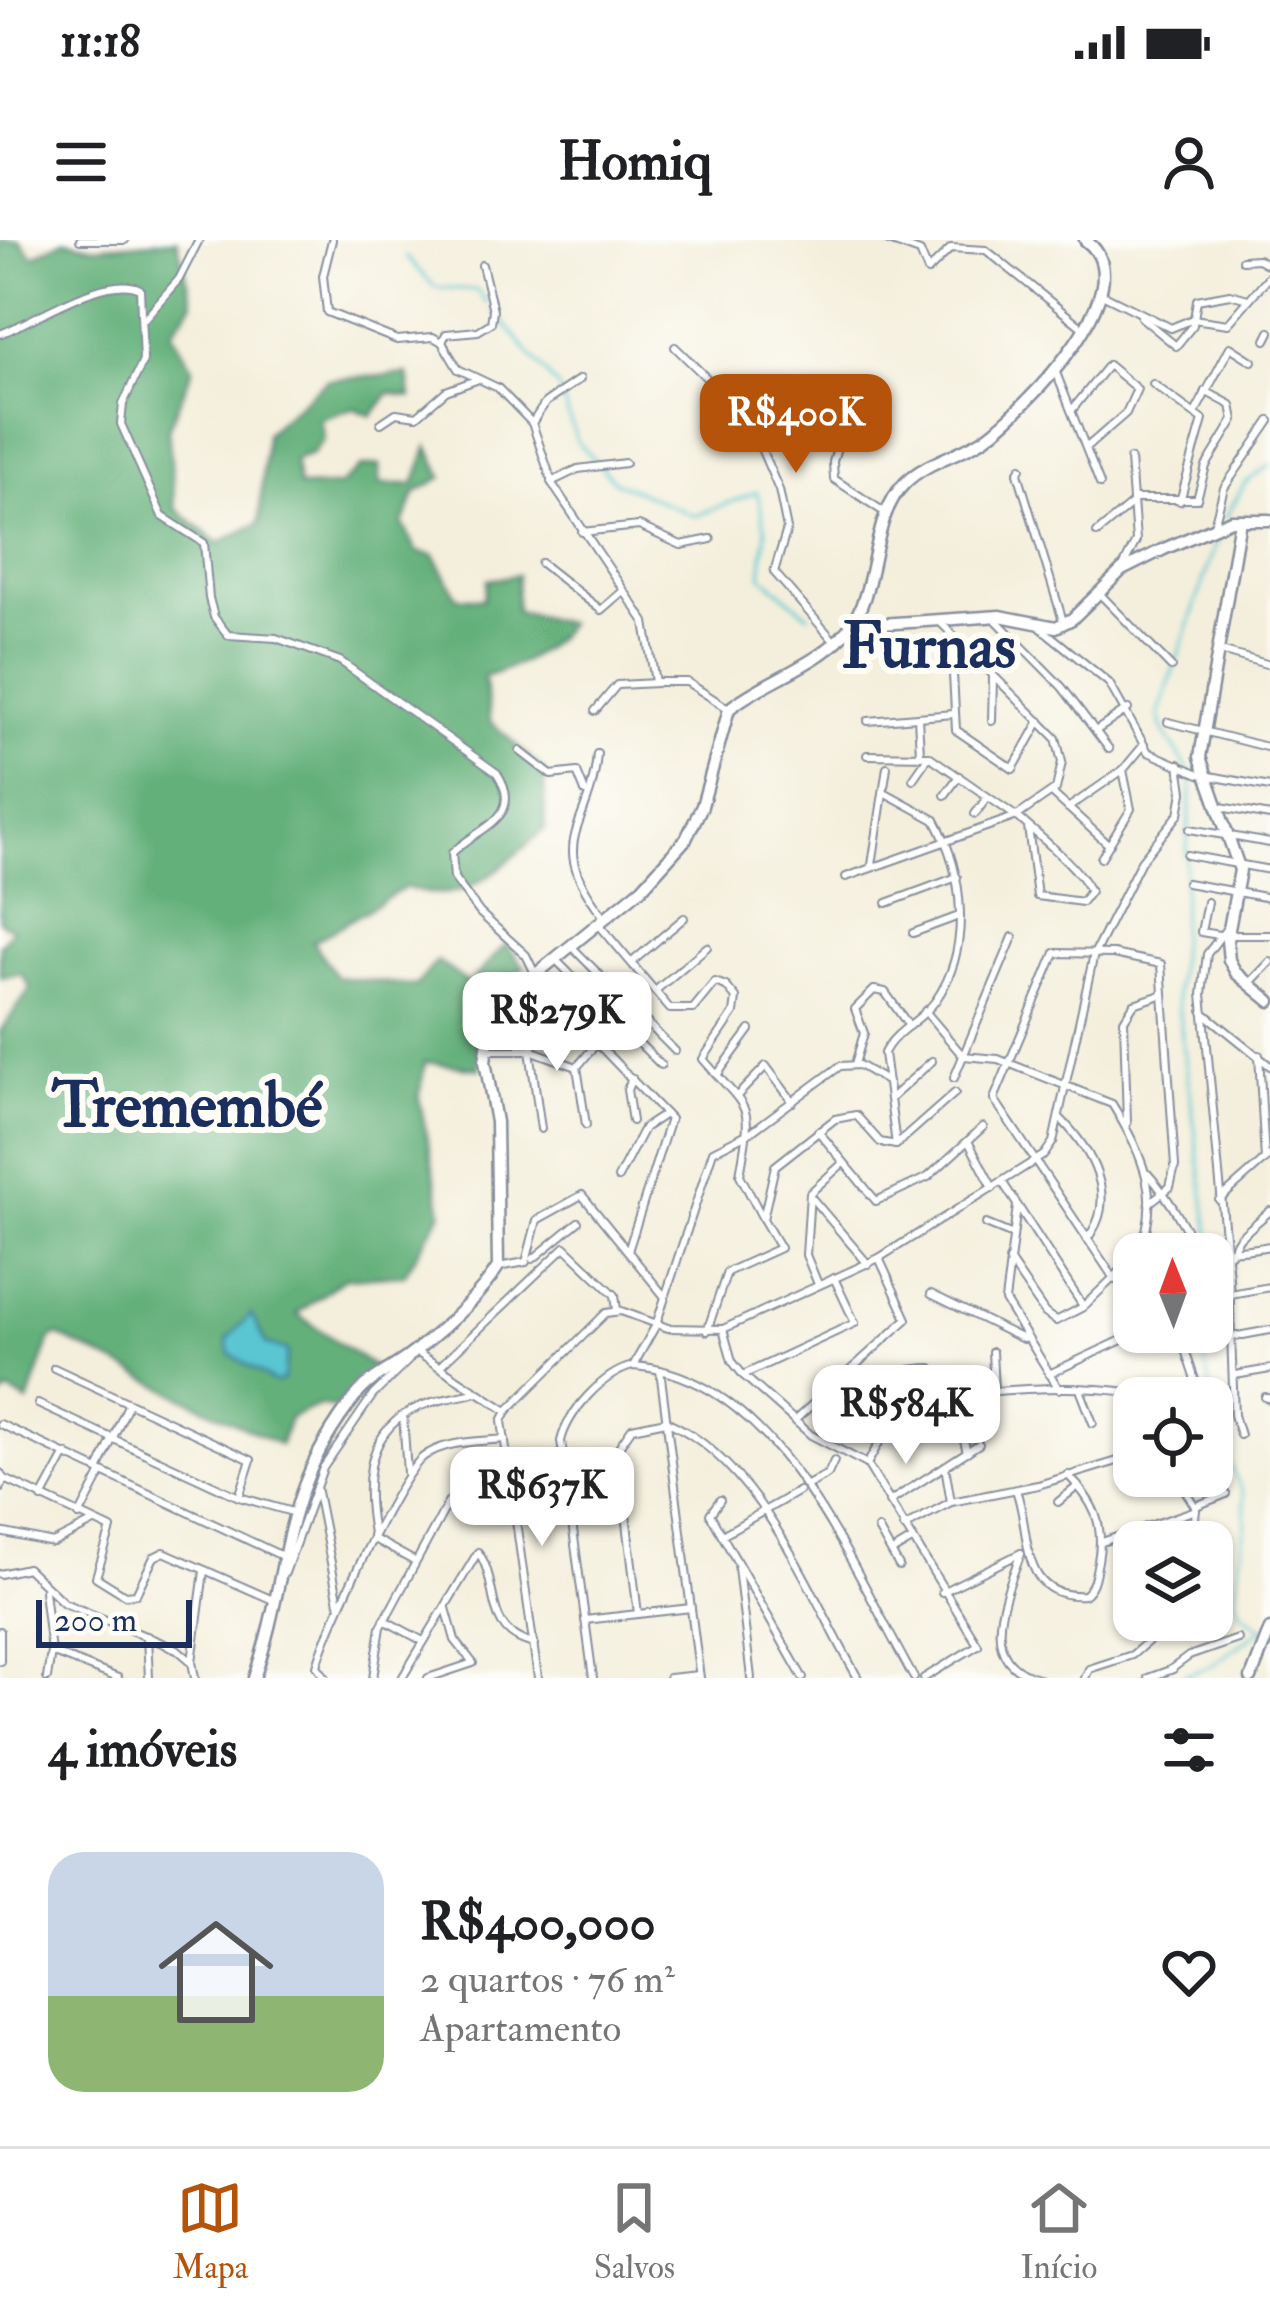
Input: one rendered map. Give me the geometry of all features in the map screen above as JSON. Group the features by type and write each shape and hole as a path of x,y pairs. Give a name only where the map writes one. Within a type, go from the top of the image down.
{"main road":[{"path":"858,626 888,514 907,481 985,437 1055,368 1083,328 1102,294 1099,256 1085,240"},
{"path":"1236,520 1202,732 1190,769 1217,807 1239,864 1237,892 1225,932 1229,960 1270,1000"},
{"path":"254,1678 277,1601 292,1512 315,1457 356,1395 412,1354 498,1267 496,1122 486,1050 494,1023 535,975 642,888 686,839 702,806 729,709 858,626 992,616 1039,627 1064,624 1122,570 1216,525 1270,520"},
{"path":"1250,1678 1268,1638"}],"street":[{"path":"80,240 108,244 125,240"},
{"path":"144,319 179,279 199,240"},
{"path":"332,240 323,276 330,315 401,341 433,337 442,342 458,370 504,392 532,423 551,482 645,622 649,666 657,683"},
{"path":"886,240 920,252 930,271 951,248 986,250 1083,328"},
{"path":"1242,260 1258,259 1270,266"},
{"path":"442,342 446,334 478,331 491,323 494,310 482,265"},
{"path":"1102,294 1171,328 1193,319 1228,324 1269,279"},
{"path":"0,334 63,303 130,284 143,293 143,362 123,404 121,424 162,516 205,543 209,598 219,627 232,637 276,638 340,661 497,773 506,792 504,812 491,828 452,853 450,867 480,913 526,955 535,975 566,1011 668,1116"},
{"path":"1134,310 1176,346 1200,298 1219,300 1230,294 1249,299"},
{"path":"675,347 730,401 756,437 779,490 787,530 774,572 837,639"},
{"path":"1196,413 1230,347 1252,361"},
{"path":"1072,410 1108,365 1138,391 1126,412 1087,447"},
{"path":"1055,368 1100,484"},
{"path":"532,423 546,402 580,379"},
{"path":"381,423 396,413 417,416 446,391 479,380"},
{"path":"1153,384 1204,422 1180,501"},
{"path":"1096,533 1133,501 1197,499 1208,461 1234,420 1232,405 1205,391"},
{"path":"846,415 833,462 834,479 888,514"},
{"path":"1216,525 1224,488 1265,439 1270,421"},
{"path":"1122,570 1136,541 1130,459"},
{"path":"551,482 578,469 625,463"},
{"path":"1021,468 1018,473 1064,624"},
{"path":"582,532 639,526 681,545 711,539"},
{"path":"541,563 601,610 623,591"},
{"path":"1098,592 1171,667"},
{"path":"992,616 1109,749"},
{"path":"845,877 1015,816 1053,794 1062,756 1040,721 939,620"},
{"path":"1039,627 1102,676 1128,709 1142,746 1190,769 1270,787"},
{"path":"951,637 956,730 1012,769 1040,721"},
{"path":"1217,650 1270,665"},
{"path":"992,721 993,676"},
{"path":"595,711 617,685 687,682 729,709"},
{"path":"1097,730 1128,709"},
{"path":"868,721 954,714"},
{"path":"913,779 924,755 918,717"},
{"path":"1168,722 1270,748"},
{"path":"1068,808 1123,770 1142,746"},
{"path":"520,751 551,776 577,772 586,802"},
{"path":"597,754 573,833 573,865 580,887 671,1010 693,1009 715,982 736,998 734,1012 703,1059 737,1096 751,1132 740,1175 780,1248 727,1272 706,1331"},
{"path":"867,755 924,755 959,776 1028,827 1090,887 1082,902 1037,896 1028,827"},
{"path":"872,867 887,767"},
{"path":"538,1678 502,1420 507,1411 598,1319 617,1310 656,1325 723,1329 879,1258 1036,1162 1051,1148 1094,954 1141,861 1179,814 1190,769"},
{"path":"1101,858 1132,807 1123,770"},
{"path":"945,796 959,776"},
{"path":"884,792 932,817 946,840 957,877 959,916 958,951 936,1000 884,1051 896,1145"},
{"path":"1053,794 1109,845"},
{"path":"975,814 988,796"},
{"path":"1217,807 1270,816"},
{"path":"1190,829 1270,843"},
{"path":"1187,855 1270,870"},
{"path":"887,903 957,877"},
{"path":"1187,883 1270,898"},
{"path":"1207,902 1201,932 1270,935"},
{"path":"913,933 959,916"},
{"path":"632,962 684,918"},
{"path":"1224,1233 1203,1012 1203,964 1225,932"},
{"path":"953,1078 1013,937"},
{"path":"570,945 671,1047 654,1058"},
{"path":"655,991 707,947"},
{"path":"1113,1277 994,1099 1055,953 1159,962 1175,1158 1165,1193 1149,1203"},
{"path":"554,958 662,1066"},
{"path":"1249,984 1270,962"},
{"path":"584,987 599,973"},
{"path":"855,1064 864,1033 855,1009 874,989 885,992 909,1026"},
{"path":"1126,1127 1124,1020 1134,1004 1161,995"},
{"path":"530,1050 566,1011"},
{"path":"925,1011 963,1056 1008,1063 1107,1100 1187,1233"},
{"path":"1203,1012 1270,1066"},
{"path":"716,1075 750,1030"},
{"path":"586,1125 577,1067 597,1043"},
{"path":"486,1050 530,1050 577,1067"},
{"path":"530,1050 541,1130"},
{"path":"1218,1201 1267,1158 1259,1055"},
{"path":"890,1099 932,1061"},
{"path":"633,1366 656,1325 711,1154 751,1132 837,1067 855,1064 888,1082"},
{"path":"737,1096 759,1068 766,1066 793,1102"},
{"path":"632,1078 626,1090 632,1121"},
{"path":"896,1145 955,1093"},
{"path":"763,1219 771,1171 842,1115 856,1115 880,1142 896,1145"},
{"path":"618,1178 644,1128 668,1116"},
{"path":"628,1251 668,1116"},
{"path":"1059,1117 1093,1163 1101,1185 1100,1217 1087,1239"},
{"path":"818,1131 870,1198 880,1201 928,1177 983,1127"},
{"path":"968,1141 993,1188"},
{"path":"818,1284 806,1255 810,1196 843,1163"},
{"path":"1141,1233 1149,1203 1148,1174"},
{"path":"1003,1183 1083,1307"},
{"path":"532,1258 535,1223 579,1195 665,1297"},
{"path":"810,1196 868,1264"},
{"path":"1017,1206 1005,1301 1059,1389"},
{"path":"1233,1248 1270,1211"},
{"path":"498,1267 514,1268 532,1258 578,1222"},
{"path":"986,1224 1013,1234"},
{"path":"1233,1252 1270,1246"},
{"path":"440,1367 566,1248 614,1295 617,1310"},
{"path":"532,1258 544,1266"},
{"path":"795,1421 888,1341 908,1316 879,1258"},
{"path":"1010,1259 1056,1321 1083,1307 1113,1282"},
{"path":"743,1375 855,1323 834,1278"},
{"path":"1233,1293 1270,1287"},
{"path":"931,1294 1026,1340"},
{"path":"723,1329 732,1360 743,1375 817,1439 867,1464 978,1645 924,1678"},
{"path":"1233,1337 1270,1330"},
{"path":"1049,1374 1113,1342"},
{"path":"992,1352 994,1390"},
{"path":"1233,1353 1240,1435"},
{"path":"278,1585 315,1483 368,1402 404,1369 412,1354 507,1411"},
{"path":"593,1678 561,1441 567,1422 586,1400 621,1369 633,1366 716,1389 787,1459 914,1678"},
{"path":"54,1368 251,1460 239,1497"},
{"path":"857,1410 884,1376 931,1368 934,1399"},
{"path":"1234,1375 1270,1369"},
{"path":"660,1370 700,1677 669,1678"},
{"path":"831,1387 887,1430"},
{"path":"867,1464 887,1430 908,1408 934,1399 994,1390 1113,1391"},
{"path":"374,1539 366,1477 391,1426 435,1401 478,1392"},
{"path":"1081,1392 1093,1423"},
{"path":"952,1396 968,1452"},
{"path":"79,1516 129,1403"},
{"path":"38,1404 239,1497 292,1512"},
{"path":"404,1415 407,1477"},
{"path":"638,1614 618,1448 632,1427 666,1421 693,1435 734,1470 763,1510 858,1678"},
{"path":"0,1424 281,1556"},
{"path":"326,1678 317,1666 340,1604 407,1477 435,1450 505,1439"},
{"path":"889,1502 979,1444"},
{"path":"42,1498 66,1454"},
{"path":"722,1534 828,1474 834,1461"},
{"path":"904,1527 951,1502 1016,1490 1113,1462"},
{"path":"945,1466 951,1502"},
{"path":"1022,1552 1050,1587 1081,1595 1093,1587 1102,1542 1099,1519 1068,1475"},
{"path":"0,1489 3,1476 113,1533 96,1577 125,1595 136,1594 160,1552 277,1601"},
{"path":"315,1483 340,1604"},
{"path":"373,1678 384,1620 454,1496 512,1485"},
{"path":"1058,1502 1078,1486"},
{"path":"1016,1490 1026,1524 1022,1552 999,1610 1002,1648 1020,1671 1038,1678"},
{"path":"1189,1497 1196,1509 1195,1521"},
{"path":"1102,1542 1220,1497"},
{"path":"720,1500 709,1511 803,1678"},
{"path":"0,1532 53,1543 94,1522"},
{"path":"878,1529 899,1566"},
{"path":"374,1539 415,1562"},
{"path":"892,1552 912,1540"},
{"path":"405,1677 478,1552 497,1618 513,1636 533,1643"},
{"path":"943,1592 1022,1552"},
{"path":"737,1562 751,1678"},
{"path":"0,1574 24,1567 64,1604 147,1636 192,1662"},
{"path":"195,1678 192,1662 204,1569"},
{"path":"44,1587 51,1652 47,1678"},
{"path":"428,1678 473,1663 455,1640 445,1605"},
{"path":"585,1620 692,1608"},
{"path":"744,1616 763,1608"},
{"path":"384,1620 424,1641"},
{"path":"0,1631 0,1660"},
{"path":"147,1636 149,1678"},
{"path":"1148,1678 1194,1654 1238,1639"},
{"path":"1085,1678 1089,1669 1151,1641"},
{"path":"51,1652 118,1678"}],"green space":[{"path":"0,240 20,240 33,256 64,240 94,247 177,240 193,302 172,332 193,368 168,429 175,508 218,543 259,523 266,433 327,380 408,374 411,397 389,393 372,416 353,408 320,419 324,439 312,454 294,460 299,487 339,486 361,467 380,465 380,484 414,484 428,446 443,477 416,492 403,524 417,552 434,555 457,597 484,599 488,580 517,575 516,611 568,624 530,657 484,677 490,721 544,771 545,829 498,870 465,889 427,893 406,887 313,942 337,977 416,986 437,961 469,984 506,944 524,967 499,990 486,1011 479,1069 425,1062 419,1098 442,1212 404,1275 344,1278 297,1314 375,1368 336,1408 319,1405 289,1418 280,1445 57,1335 49,1341 28,1402 9,1391 0,1399 0,1032 31,988 22,974 0,977 0,945 13,929 0,922"}],"water":[{"path":"251,1314 266,1344 288,1351 283,1380 275,1383 230,1354 227,1340"}],"waterway":[{"path":"406,257 435,287 477,290 487,303"},
{"path":"493,310 559,389 577,441 614,481 695,516 757,492 766,531 761,575 808,615"},
{"path":"1226,517 1245,483 1270,465"},
{"path":"1209,1233 1176,992 1192,783 1159,713 1220,531"},
{"path":"1203,1353 1223,1449 1243,1493 1246,1522 1235,1597 1241,1612 1266,1632"},
{"path":"1178,1678 1211,1666 1259,1631"}],"district":[{"name":"Furnas","path":"929,645"},
{"name":"Tremembé","path":"187,1104"}]}
